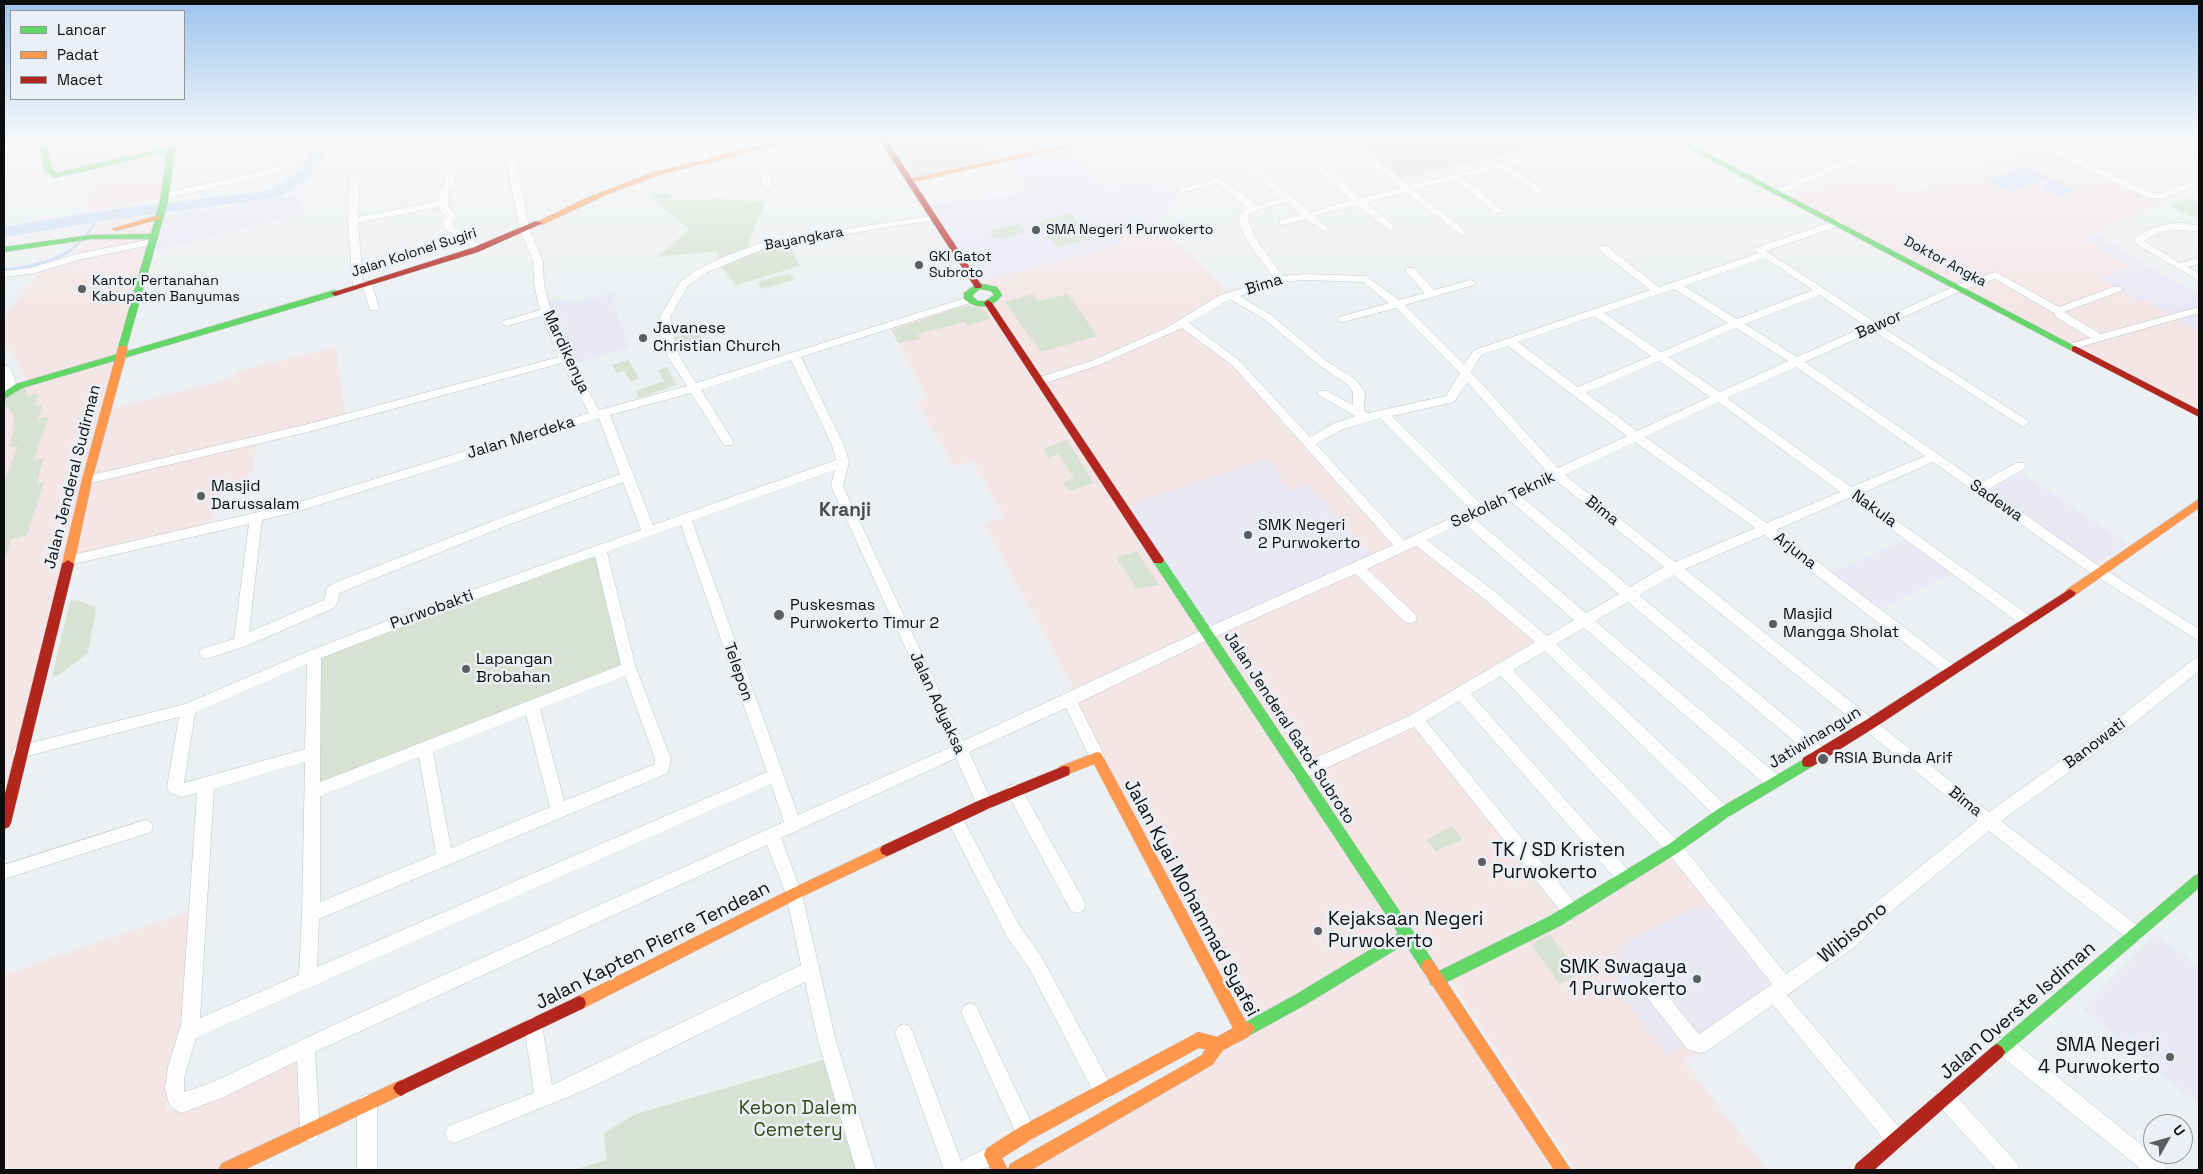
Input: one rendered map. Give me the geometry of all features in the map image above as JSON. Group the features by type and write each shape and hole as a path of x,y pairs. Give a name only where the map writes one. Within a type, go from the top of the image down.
{"main road":[{"name":"Jalan Jenderal Sudirman","path":"4,823 20,752 69,560 86,480 165,194"},
{"name":"Jalan Kolonel Sugiri","path":"8,393 120,356 363,285 480,248 525,231 603,194"},
{"path":"918,194 978,286"},
{"name":"Doktor Angka","path":"1780,194 1961,287 2199,414"},
{"path":"85,238 159,216"},
{"path":"4,249 85,238 153,239"},
{"path":"978,286 990,287 997,291 997,298 988,303 976,304 969,300 967,294 969,290 978,286"},
{"name":"Jalan Jenderal Gatot Subroto","path":"988,303 1563,1170"},
{"name":"Jatiwinangun","path":"1436,980 1571,911 1674,848 1723,813 1819,753 1870,724 1950,670 2028,622 2199,503"},
{"name":"Jalan Kapten Pierre Tendean","path":"227,1170 534,1025 794,894 954,818 1097,757"},
{"name":"Jalan Kyai Mohammad Syafei","path":"1016,1170 1207,1060 1218,1045 1243,1032 1097,757"},
{"name":"Jalan Overste Isdiman","path":"1862,1170 2199,880"},
{"path":"1243,1032 1407,935"},
{"path":"996,1163 1026,1133 1198,1040 1218,1045"}],"street":[{"path":"164,199 185,194"},
{"path":"354,194 353,220 363,285 374,308"},
{"path":"444,194 443,203 446,213 450,212 452,217 447,220 449,229 454,230 460,238 480,248"},
{"path":"518,194 525,231"},
{"path":"1236,194 1255,208"},
{"path":"1282,194 1324,228"},
{"path":"1350,194 1390,228"},
{"path":"1284,222 1385,194"},
{"path":"1412,194 1462,233"},
{"path":"1477,194 1499,211"},
{"path":"2148,194 2155,197 2169,194"},
{"path":"1280,279 1251,239 1242,220 1242,215 1244,212 1255,208 1288,199"},
{"path":"353,220 443,203"},
{"name":"Bayangkara","path":"728,442 674,357 667,336 666,317 684,284 696,275 727,259 766,244 933,217"},
{"path":"1838,223 1759,250 1875,328 2023,423"},
{"path":"2199,230 2189,225 2179,224 2141,238 2138,242 2199,270"},
{"name":"Mardikenya","path":"525,231 538,261 539,284 546,312 565,359 599,414"},
{"path":"4,274 31,271 76,257 153,239"},
{"path":"1603,248 1657,290"},
{"path":"1308,443 1362,415 1382,414 1450,399 1466,373 1472,358 1478,352 1766,254"},
{"path":"2189,264 2199,278"},
{"path":"1410,270 1432,294"},
{"name":"Bawor","path":"1797,362 1875,328 1961,287 1998,275 2058,311"},
{"name":"Bima","path":"1040,381 1095,363 1172,329 1222,298 1280,279 1297,277 1366,278 1399,305 1466,373 1557,475 1989,821 2135,934"},
{"path":"1343,319 1399,305 1470,283"},
{"path":"1674,284 1797,362"},
{"path":"2100,338 2060,315 2058,311 2117,290"},
{"path":"1577,392 1738,323 1821,291"},
{"path":"1230,296 1243,301 1260,312 1325,365 1354,384 1360,395 1362,415"},
{"name":"Jalan Merdeka","path":"69,560 256,518 599,414 694,388 794,354 969,300"},
{"path":"2072,346 2199,310"},
{"path":"507,323 546,312"},
{"name":"Nakula","path":"1594,312 1719,397 2028,622"},
{"path":"1182,323 1221,350 1236,363 1402,547"},
{"name":"Arjuna","path":"1510,341 1637,437 1766,528 1950,670"},
{"name":"Jalan Adyaksa","path":"794,354 838,445 842,462 837,486 984,804"},
{"path":"86,480 308,428 565,359"},
{"name":"Sekolah Teknik","path":"189,1032 174,1080 173,1092 176,1099 182,1103 217,1090 361,1021 960,750 1207,634 1357,568 1797,362"},
{"name":"Sadewa","path":"1797,362 2099,572 2199,636"},
{"path":"4,369 8,374 8,393"},
{"path":"1323,394 1362,415"},
{"path":"599,414 628,476 649,532"},
{"path":"1382,414 1480,511"},
{"path":"1299,773 1416,719 1674,568 1934,457"},
{"name":"Purwobakti","path":"20,752 188,709 314,655 415,616 842,462"},
{"path":"1979,489 2020,466"},
{"path":"206,653 241,642 328,604 331,601 332,592 339,587 503,522 628,476"},
{"path":"1513,496 1739,688 1819,753"},
{"path":"241,642 256,518"},
{"path":"1465,518 1584,622 1774,782"},
{"name":"Telepon","path":"685,519 774,776 793,824"},
{"path":"1418,540 1488,594 1547,644 1723,813"},
{"path":"311,914 658,770 664,765 629,668 600,549"},
{"path":"1357,568 1410,618"},
{"path":"307,982 311,914 314,655"},
{"name":"Banowati","path":"1989,821 2099,742 2199,663"},
{"path":"311,793 425,750 629,668"},
{"path":"1503,669 1674,848 1780,991 1897,1140"},
{"path":"1461,693 1625,878"},
{"path":"1069,700 1097,757"},
{"path":"532,707 559,811"},
{"path":"188,709 175,787 181,790 312,754"},
{"path":"1416,719 1571,911"},
{"path":"425,750 445,859"},
{"path":"206,784 189,1032 307,982 774,776"},
{"path":"1014,791 1077,905"},
{"path":"954,818 1013,931 1034,962 1104,1092"},
{"name":"Wibisono","path":"1652,990 1694,1042 1700,1044 1780,991 1850,940 1876,913 1989,821"},
{"path":"4,872 145,827"},
{"path":"772,835 794,894 827,1040 866,1170"},
{"path":"455,1132 544,1098 812,969"},
{"path":"970,1012 1026,1133"},
{"path":"534,1025 544,1098"},
{"path":"904,1034 954,1170"},
{"path":"2004,1046 2157,1170"},
{"path":"306,1049 310,1132"},
{"path":"1945,1098 2010,1170"},
{"path":"367,1104 367,1170"},
{"path":"966,1170 996,1163"}],"shaded area":[{"path":"90,194 165,194 164,201 147,200 88,211"},
{"name":"SMA Negeri 1 Purwokerto","path":"1022,194 1175,194 1176,198 1152,221 1140,229 1132,226 1119,239 1123,242 1116,246 988,279 970,273 925,205"},
{"path":"1802,194 2140,194 2160,203 2093,233 2199,295 2199,414 1790,199"},
{"path":"301,195 301,213 150,252 160,215 210,210"},
{"path":"160,215 107,410 235,378 237,371 336,348 346,418 257,440 253,471 236,485 223,487 209,529 69,560 4,822 4,396 28,383 11,352 4,345 6,340 4,339 4,318 33,281 41,267 71,255 87,244 100,223 129,217"},
{"path":"1132,226 1140,229 1144,227 1174,241 1193,257 1230,295 1182,323 1221,350 1401,547 1418,540 1547,644 1416,719 1571,911 1436,980 1407,936 1243,1032 1069,700 1078,696 984,524 1004,516 972,461 954,466 917,402 927,399 888,324 969,300 976,304 997,298 985,286 988,279 1116,246 1122,242 1118,239"},
{"path":"2093,234 2199,295 2199,332 2149,301 2143,303 2100,277 2131,267 2081,237"},
{"path":"612,293 613,302 630,347 572,364 542,299 577,302"},
{"name":"SMK Negeri 2 Purwokerto","path":"1267,460 1291,491 1308,484 1374,560 1212,632 1127,510 1138,503"},
{"path":"2023,473 2128,544 2094,566 1986,492"},
{"path":"1909,538 1954,572 1875,612 1829,574"},
{"path":"1680,846 1782,969 1797,991 1684,1061 1767,1170 1575,1170 1448,976"},
{"name":"SMK Swagaya 1 Purwokerto","path":"1720,908 1781,984 1707,1033 1668,1054 1618,989 1618,961 1623,948 1634,939 1693,909"},
{"path":"195,910 184,1037 166,1103 167,1112 243,1081 306,1050 310,1132 227,1170 4,1170 4,975"},
{"name":"SMA Negeri 4 Purwokerto","path":"2155,934 2199,967 2199,1105 2083,1009"},
{"path":"1396,950 1408,950 1477,1050 1554,1170 998,1170 1019,1168"}],"green space":[{"path":"672,194 670,200 721,199 765,202 747,248 718,259 719,251 657,257 690,229 671,215 651,195"},
{"path":"2186,198 2199,204 2199,220 2169,206"},
{"path":"1071,213 1080,225 1046,233 1037,222"},
{"path":"1019,224 1025,232 1000,239 998,236 993,238 989,231"},
{"path":"1082,227 1092,239 1057,247 1047,235"},
{"path":"780,241 788,242 800,266 736,285 718,263"},
{"path":"790,273 794,280 761,289 758,282"},
{"path":"1033,294 1039,301 1068,294 1097,336 1041,352 1005,302"},
{"path":"969,306 982,309 991,319 967,326 965,322 918,334 920,339 898,343 892,330 961,307"},
{"path":"699,331 704,344 679,353 674,337"},
{"path":"628,360 639,378 631,382 624,371 617,373 612,365"},
{"path":"667,367 676,385 639,398 636,391 664,381 658,370"},
{"path":"24,387 28,396 39,393 35,405 43,404 38,419 49,416 34,460 44,458 37,483 44,482 27,535 11,539 4,564 4,482 18,446 9,447 14,424 12,413 4,405 4,396 11,390"},
{"path":"1067,440 1094,483 1069,491 1063,482 1074,478 1058,454 1048,458 1044,448"},
{"path":"1136,551 1159,585 1137,589 1118,561 1119,557"},
{"name":"Lapangan Brobahan","path":"589,556 596,558 622,661 620,665 323,782 317,780 318,658"},
{"path":"76,600 95,607 96,610 88,653 59,675 52,677 70,601"},
{"path":"1452,826 1462,840 1436,851 1426,840"},
{"path":"1549,934 1580,973 1560,984 1531,945"},
{"name":"Kebon Dalem Cemetery","path":"833,1057 866,1170 573,1170 607,1160 604,1133 636,1114"}],"waterway":[{"name":"Kranji","path":"4,232 108,215 272,194"},
{"name":"Kranji","path":"4,270 34,265 59,257 80,242 90,231 98,217"}],"traffic: fast":[{"path":"123,348 165,194"},
{"path":"1779,194 2075,349"},
{"path":"4,249 91,237 154,236"},
{"path":"978,286 994,289 998,295 987,304 975,303 967,297 968,293 978,286"},
{"path":"4,396 19,386 335,293"},
{"path":"1158,560 1428,966"},
{"path":"1436,980 1555,921 1674,848 1723,813 1808,762"},
{"path":"1997,1052 2199,880"},
{"path":"1247,1029 1300,1000 1407,935"}],"traffic: slow":[{"path":"539,223 601,194"},
{"path":"116,229 159,218"},
{"path":"68,564 87,480 123,348"},
{"path":"2070,593 2199,503"},
{"path":"1064,771 1097,757 1243,1032"},
{"path":"579,1003 794,894 887,850"},
{"path":"1428,966 1563,1170"},
{"path":"1016,1170 1207,1060 1218,1045 1247,1029"},
{"path":"1000,1170 992,1155 1026,1133 1198,1040 1218,1045"},
{"path":"227,1170 401,1088"}],"traffic: jam":[{"path":"918,194 978,286"},
{"path":"335,293 475,250 539,223"},
{"path":"988,303 1158,560"},
{"path":"2075,349 2199,414"},
{"path":"4,823 68,564"},
{"path":"1808,762 1870,724 2070,593"},
{"path":"887,850 985,804 1064,771"},
{"path":"401,1088 579,1003"},
{"path":"1862,1170 1997,1052"}],"place":[{"name":"SMA Negeri 1 Purwokerto","path":"1036,230"},
{"name":"GKI Gatot Subroto","path":"919,265"},
{"name":"Kantor Pertanahan Kabupaten Banyumas","path":"82,289"},
{"name":"Javanese Christian Church","path":"643,338"},
{"name":"Masjid Darussalam","path":"201,496"},
{"name":"SMK Negeri 2 Purwokerto","path":"1248,535"},
{"name":"Puskesmas Purwokerto Timur 2","path":"779,615"},
{"name":"Masjid Mangga Sholat","path":"1773,624"},
{"name":"Lapangan Brobahan","path":"466,669"},
{"name":"RSIA Bunda Arif","path":"1823,759"},
{"name":"TK / SD Kristen Purwokerto","path":"1482,862"},
{"name":"Kejaksaan Negeri Purwokerto","path":"1318,931"},
{"name":"SMK Swagaya 1 Purwokerto","path":"1697,979"},
{"name":"SMA Negeri 4 Purwokerto","path":"2170,1057"}],"district":[{"name":"Kranji","path":"845,511"}]}
